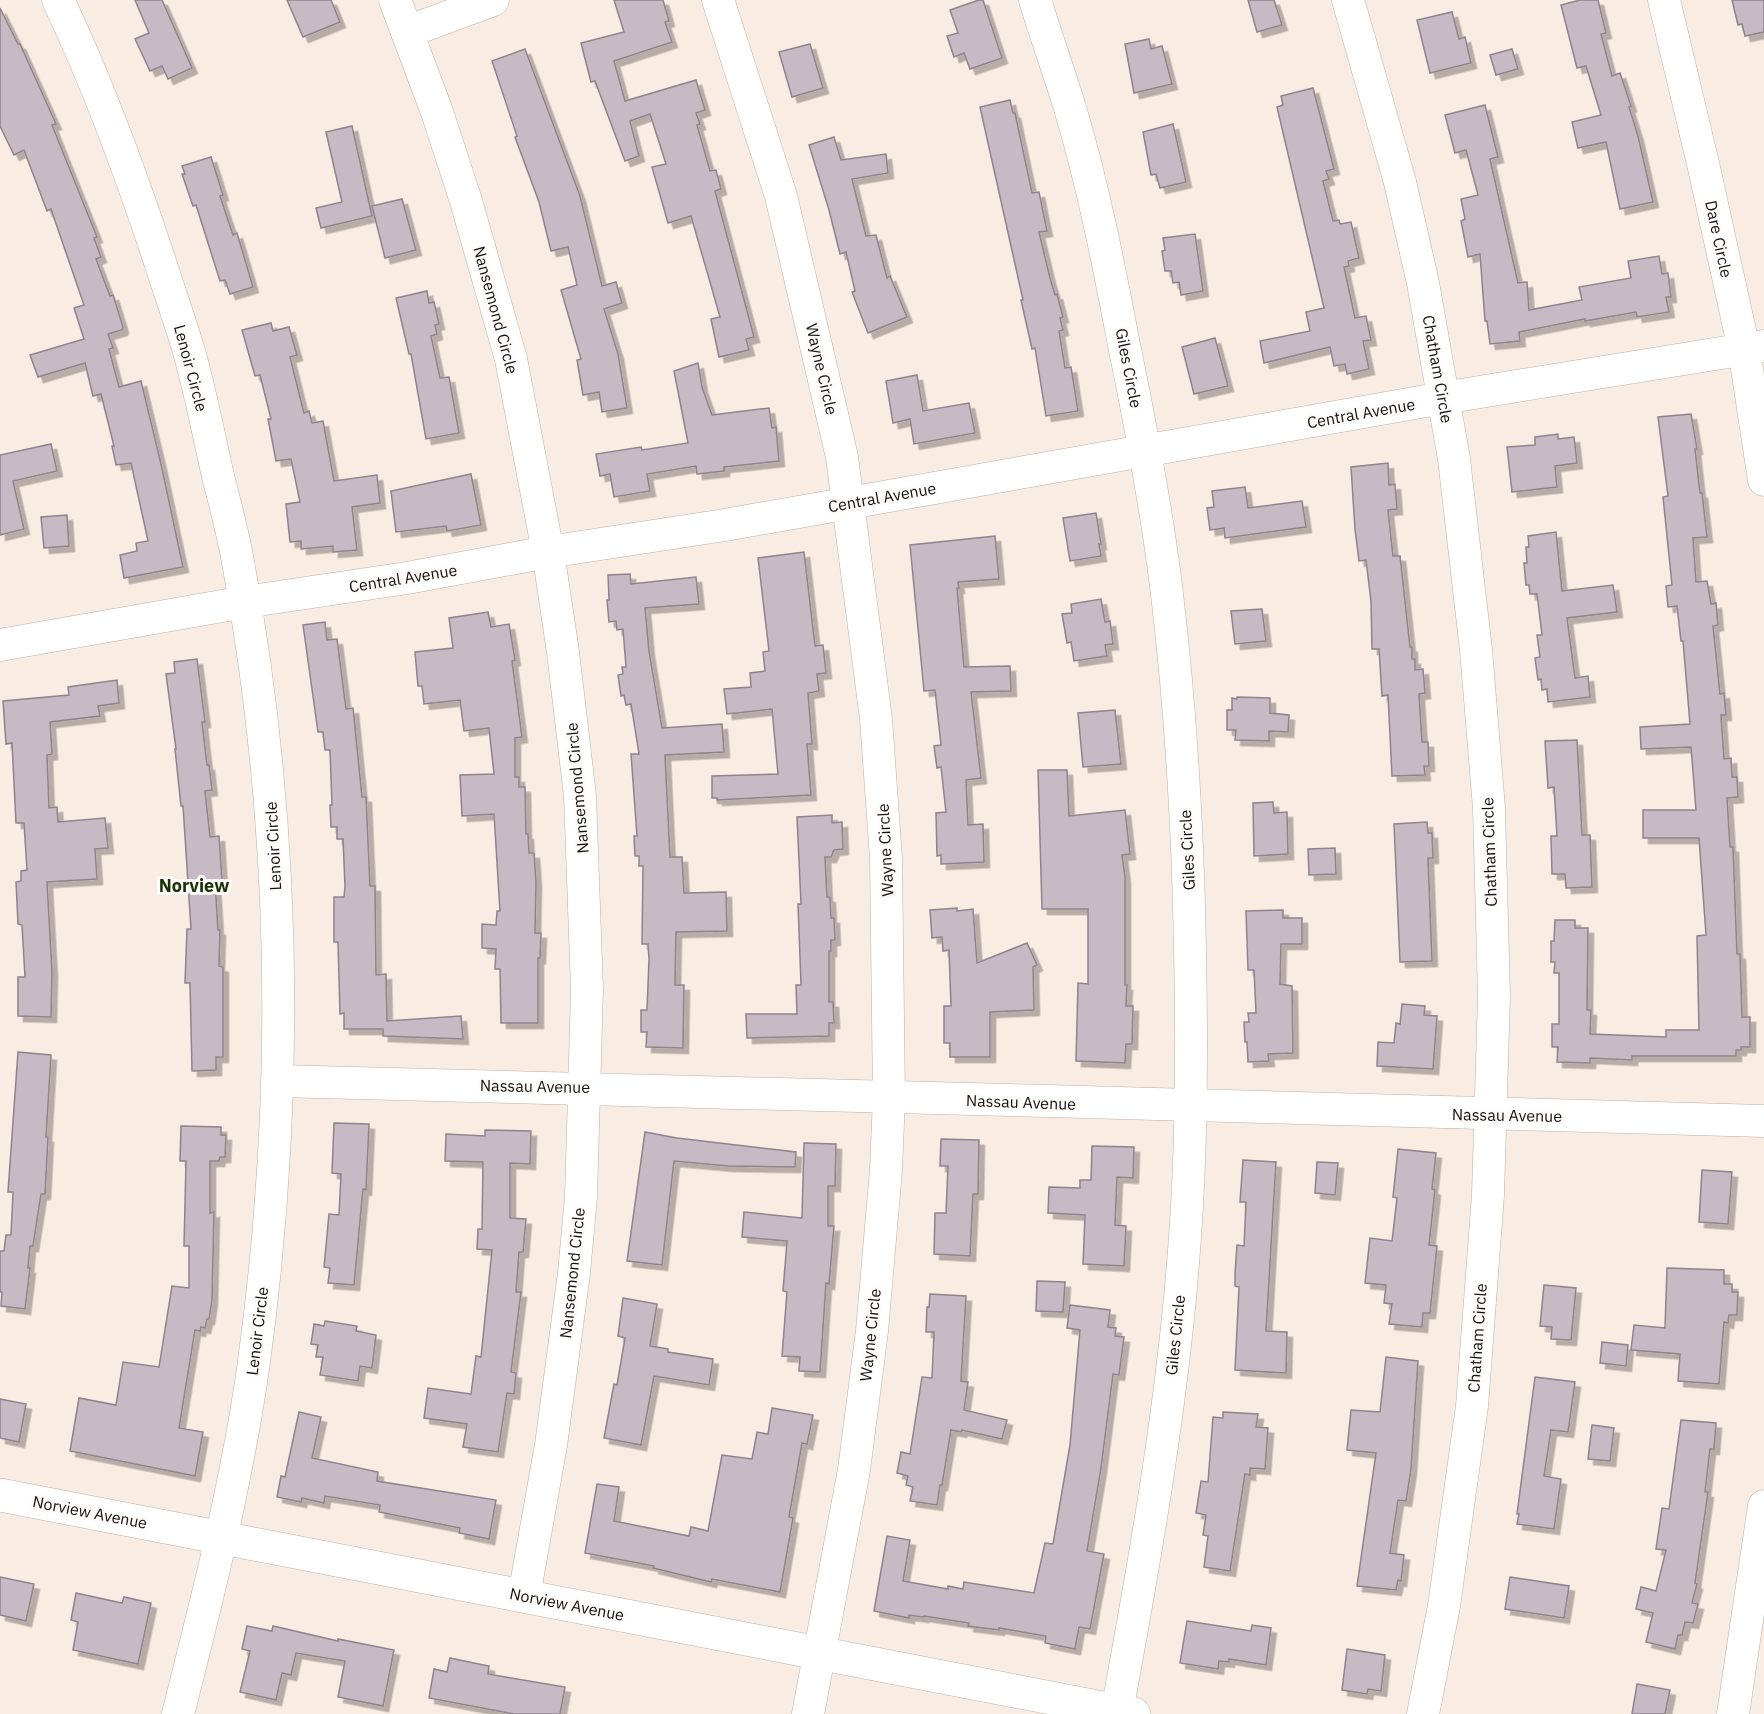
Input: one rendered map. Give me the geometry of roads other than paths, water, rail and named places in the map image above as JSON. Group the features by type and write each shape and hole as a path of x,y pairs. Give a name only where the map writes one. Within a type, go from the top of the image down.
{"street":[{"name":"Lenoir Circle","path":"58,0 88,63 139,198 190,355 237,557 255,663 270,795 275,869 279,1011 278,1081 267,1254 255,1350 222,1538 178,1714"},
{"name":"Nansemond Circle","path":"395,0 466,201 511,359 548,552 563,652 580,796 587,990 581,1197 574,1273 551,1445 524,1596"},
{"path":"407,32 493,0"},
{"name":"Wayne Circle","path":"718,0 781,196 842,457 876,719 886,858 889,1098 886,1170 872,1331 854,1470 808,1714"},
{"name":"Giles Circle","path":"1035,0 1071,111 1108,262 1145,452 1167,591 1182,753 1189,915 1191,1107 1185,1240 1172,1376 1142,1574 1126,1712"},
{"name":"Chatham Circle","path":"1348,0 1400,182 1423,283 1454,459 1476,650 1489,808 1494,996 1488,1195 1472,1406 1444,1606 1423,1714"},
{"name":"Dare Circle","path":"1664,0 1704,168 1754,347 1764,480"},
{"name":"Central Avenue","path":"0,645 245,602 407,578 548,552 725,525 1443,398 1754,347"},
{"name":"Nassau Avenue","path":"278,1081 585,1087 1191,1107 1764,1121"},
{"name":"Norview Avenue","path":"0,1495 1126,1712"},
{"path":"1733,1714 1764,1506"}],"district":[{"name":"Norview","path":"194,886"}]}
